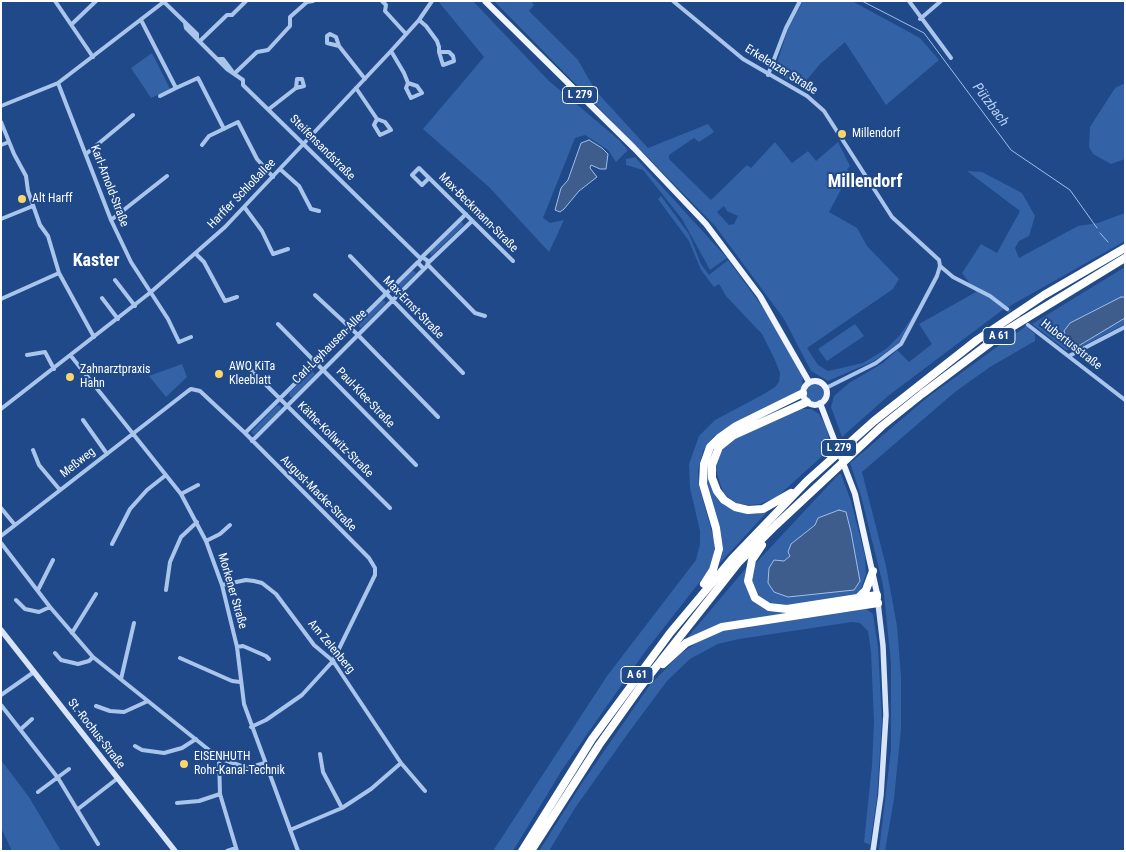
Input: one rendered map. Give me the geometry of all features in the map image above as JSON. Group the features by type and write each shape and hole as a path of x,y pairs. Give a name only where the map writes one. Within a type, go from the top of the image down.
{"highway":[{"name":"A 61","path":"522,851 592,739 632,682 685,613 732,559 807,481 847,444 907,394 977,340 1044,295 1125,248"},
{"name":"A 61","path":"531,851 599,744 641,686 738,563 776,525 837,467 922,394 1007,330 1125,258"},
{"path":"685,613 696,594 710,576 718,556 716,528 702,476 705,460 710,448 719,438 736,426 803,393"},
{"path":"807,402 773,416 729,438 716,453 711,471 714,484 721,497 735,507 748,510 771,506 807,481"},
{"path":"776,525 755,554 749,568 749,587 759,602 769,607 787,609 857,598 878,599"},
{"path":"857,598 866,590 873,571"},
{"path":"641,686 651,680 665,662 686,643 713,630 878,599"}],"main road":[{"name":"L 279","path":"485,1 641,155 706,224 760,296 809,382"},
{"path":"817,380 826,388 827,395 820,404 807,402 803,393 809,382 817,380"},
{"name":"L 279","path":"820,404 855,494 878,599"}],"street":[{"path":"55,1 93,57"},
{"path":"72,24 96,1"},
{"path":"199,40 227,15 232,15 246,1"},
{"path":"233,72 257,52 268,50 290,26 290,17 307,2 313,1"},
{"path":"382,1 386,5 385,11 406,34"},
{"name":"Harffer Schloßallee","path":"1,409 135,306 196,254 245,208 366,79 419,20 432,1"},
{"name":"Erkelenzer Straße","path":"672,1 743,59 807,96 824,111 892,217 936,256 940,266"},
{"path":"768,75 786,28 800,1"},
{"path":"909,1 951,58"},
{"path":"920,18 941,1"},
{"path":"1,106 58,83 164,2"},
{"name":"Steifensandstraße","path":"164,2 197,34 199,40 218,59 222,59 242,80 243,85 420,259"},
{"path":"142,20 176,88"},
{"path":"419,20 432,33 439,47 439,52"},
{"path":"339,46 366,79"},
{"path":"391,51 408,83 417,86 422,93 411,98 406,88 408,83"},
{"path":"160,96 198,78 224,129"},
{"name":"Karl-Arnold-Straße","path":"58,83 111,220 131,262 168,319 179,342 191,338"},
{"path":"269,109 296,88"},
{"path":"356,88 377,120 385,122 391,130 380,135 374,125 377,120"},
{"path":"86,154 134,115"},
{"path":"1,122 26,176 33,206 40,225 48,236 59,273 94,337"},
{"path":"202,145 209,136 238,122 257,159 273,177"},
{"path":"1,145 9,142"},
{"name":"Max-Beckmann-Straße","path":"429,178 422,185 412,175 419,168 514,261"},
{"path":"280,169 299,186 311,209 319,211"},
{"path":"111,220 167,176"},
{"path":"1,219 33,206"},
{"path":"245,208 262,231 273,254 288,249"},
{"name":"Carl-Leyhausen-Allee","path":"245,433 317,364 466,214"},
{"name":"Carl-Leyhausen-Allee","path":"252,441 472,221"},
{"path":"196,254 204,262 225,301 237,297"},
{"name":"Max-Ernst-Straße","path":"350,256 385,295 463,373"},
{"path":"426,266 426,258 420,259 419,266 426,266 475,314 486,316"},
{"path":"826,388 876,363 901,344 918,316 940,266 1007,308"},
{"path":"1,299 59,273"},
{"path":"115,280 135,306"},
{"path":"315,295 352,329 438,417"},
{"path":"102,298 118,319"},
{"name":"Paul-Klee-Straße","path":"278,324 416,465"},
{"name":"Hubertusstraße","path":"1028,325 1125,400"},
{"path":"1069,356 1125,327"},
{"path":"28,355 45,352 54,369"},
{"name":"Morkener Straße","path":"71,356 181,494 206,541 222,586 237,647 240,682 251,727 298,851"},
{"name":"Käthe-Kollwitz-Straße","path":"245,364 390,508"},
{"name":"August-Macke-Straße","path":"168,408 188,391 196,389 245,433 368,558 375,568 375,574 333,660"},
{"name":"Meßweg","path":"1,536 168,408"},
{"path":"83,420 107,454"},
{"path":"33,450 39,465 60,490"},
{"path":"112,544 130,509 147,490 166,475"},
{"path":"181,494 198,485"},
{"path":"1,508 15,525"},
{"path":"166,590 170,562 181,537 197,522"},
{"name":"Morkener Straße","path":"206,541 220,534 230,525"},
{"path":"1,543 50,607 93,657 219,758 248,768 265,763"},
{"path":"38,590 53,560"},
{"name":"Am Zelenberg","path":"222,586 246,580 262,583 269,588 314,645 333,660 402,763 425,791"},
{"path":"72,633 96,594"},
{"name":"L 279","path":"873,851 881,795 886,715 884,646 878,599"},
{"path":"16,600 25,609 39,612 50,607"},
{"path":"120,679 134,624"},
{"name":"St.-Rochus-Straße","path":"1,630 175,851"},
{"name":"Morkener Straße","path":"237,647 243,646 269,659"},
{"path":"55,653 61,660 78,664 89,661 93,657"},
{"path":"180,658 232,681 240,682"},
{"path":"251,727 266,720 302,695 333,660"},
{"path":"1,695 35,672"},
{"path":"96,706 110,711 124,712 148,701"},
{"path":"1,705 58,778 78,808 98,844"},
{"path":"21,729 32,719"},
{"path":"135,746 142,750 164,753 182,748 196,740"},
{"path":"320,754 323,772 342,808"},
{"path":"219,758 220,794 237,849 228,851"},
{"path":"290,830 342,808 371,789 402,763"},
{"path":"38,792 69,769"},
{"path":"78,808 118,778"},
{"path":"177,803 199,801 220,794"}],"shaded area":[{"path":"438,1 473,1 549,81 618,139 628,150 616,162 608,150 585,135 575,138 543,218 550,223 564,220 549,252 489,187 423,129 484,57"},
{"path":"494,1 531,1 534,5 529,11 578,60 595,90 648,148 708,124 714,132 699,142 694,138 669,155 669,159 711,200 747,165 751,168 775,142 792,163 808,151 816,161 838,142 850,166 847,169 850,173 829,212 857,228 867,246 899,279 893,289 807,348 818,365 828,371 863,363 886,349 900,335 917,310 898,344 874,361 828,381 811,371 784,319 715,226","holes":["724,206 727,211 738,216 734,224 729,225 717,212"]},
{"path":"803,1 852,1 920,38 939,60 886,105 845,42 820,64 801,87 774,72 788,29"},
{"path":"152,53 170,89 151,98 131,68"},
{"path":"1125,83 1125,159 1111,164 1093,154 1089,147 1090,127 1115,88"},
{"path":"589,140 608,154 606,169 600,169 591,165 590,168 597,177 579,191 564,209 560,212 555,210 561,188 568,180 581,143"},
{"path":"635,157 727,258 710,270 682,219 643,170 626,165 626,159"},
{"path":"967,171 982,172 1022,193 1035,216 1029,236 1019,241 1015,248 1019,258 1078,226 1098,223 1125,213 1125,241 1001,311 888,396 842,437 831,407 834,396 849,383 883,363 897,350 909,362 932,344 919,324 976,292 962,273 981,244 997,253 1020,211"},
{"path":"661,196 689,234 701,264 709,275 728,260 770,317 803,378 802,385 799,391 714,436 703,451 698,471 699,486 714,539 714,551 709,570 644,653 562,770 513,851 493,851 607,676 696,560 700,544 700,531 690,488 689,464 699,436 715,420 764,394 779,382 780,373 762,334 726,296 719,284 714,287 701,270 689,241 658,199"},
{"path":"461,221 464,225 431,256 430,252"},
{"path":"1125,267 1125,324 1075,350 1066,350 1032,324"},
{"path":"412,270 416,273 397,292 394,292 393,289"},
{"path":"1121,297 1125,297 1125,318 1080,345 1074,347 1067,341 1064,331 1070,323"},
{"path":"382,300 385,301 385,304 361,328 359,327 358,323"},
{"path":"855,324 864,336 827,361 818,349"},
{"path":"1026,326 1035,334 1035,341 990,367 955,392 862,472 886,566 897,626 901,677 901,729 894,799 885,851 879,851 891,749 891,663 883,585 861,496 850,463 929,396"},
{"path":"182,364 187,377 166,397 149,376"},
{"path":"312,371 315,374 293,397 290,397 289,393"},
{"path":"815,381 825,388 826,392 819,402 815,403 805,396 804,392 811,382"},
{"path":"277,405 281,406 280,410 254,435 251,432"},
{"path":"801,409 811,409 819,414 826,426 831,448 777,497 760,504 750,505 738,504 729,498 723,492 716,471 717,460 724,447 736,438"},
{"path":"724,437 710,463 721,502 743,513 756,514 768,511 720,563 706,483 707,461 711,450"},
{"path":"841,474 851,501 865,556 866,574 860,592 854,596 788,605 766,602 760,597 752,582 751,573 755,564"},
{"path":"839,510 846,512 851,532 860,581 854,590 788,597 774,592 768,583 769,568 774,560 784,561 790,556 788,552 791,544 815,525 818,518"},
{"path":"746,568 745,578 756,603 796,611 686,639"},
{"path":"866,609 873,614 878,647 882,721 877,798 870,845 864,842 872,765 874,722 871,652 868,631 860,623 852,622 739,639 718,644 690,659 667,681 629,732 575,808 549,851 539,851 582,783 649,686 680,654 701,640 721,631"},
{"path":"1,760 29,797 61,851 12,851 1,828"}],"waterway":[{"name":"Pützbach","path":"862,1 924,33 1011,150 1070,190 1097,228"},
{"name":"Pützbach","path":"1100,233 1108,242"}],"tunnel":[{"path":"1007,309 1028,325"}],"place":[{"name":"Millendorf","path":"842,134"},
{"name":"Alt Harff","path":"22,199"},
{"name":"AWO KiTa Kleeblatt","path":"219,374"},
{"name":"Zahnarztpraxis Hahn","path":"70,377"},
{"name":"EISENHUTH Rohr-Kanal-Technik","path":"184,764"}],"district":[{"name":"Millendorf","path":"865,182"},
{"name":"Kaster","path":"96,261"}]}
